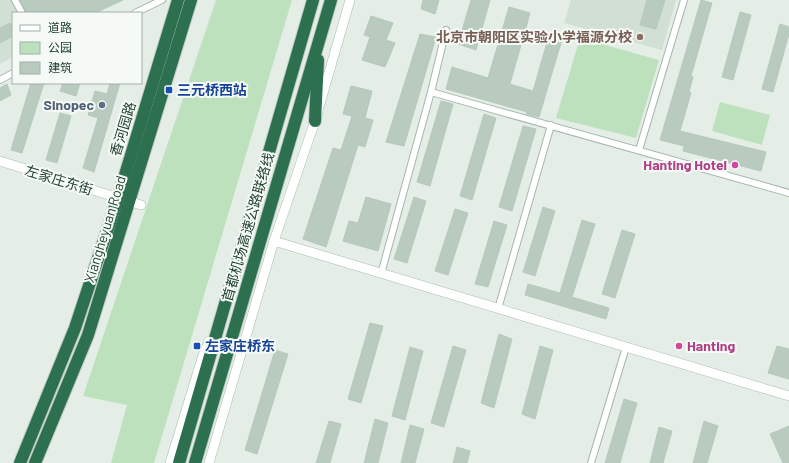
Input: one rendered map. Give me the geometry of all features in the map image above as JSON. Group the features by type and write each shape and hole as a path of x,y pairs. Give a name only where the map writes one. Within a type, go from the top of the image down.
{"highway":[{"name":"香河园路","path":"118,198 178,0"},
{"name":"Xiangheyuan Road","path":"35,463 88,334 135,203 190,0"},
{"name":"首都机场高速公路联络线","path":"179,463 313,0"},
{"name":"首都机场高速公路联络线","path":"195,463 331,0"},
{"path":"315,121 319,40"},
{"name":"Xiangheyuan Road","path":"20,463 75,328 118,198"}],"street":[{"path":"15,0 21,12"},
{"path":"138,12 162,0"},
{"path":"209,463 274,241 315,121 350,0"},
{"path":"639,150 684,0"},
{"path":"381,274 432,92 446,30"},
{"path":"0,80 12,74"},
{"path":"432,92 789,193"},
{"path":"498,309 552,125"},
{"name":"左家庄东街","path":"0,161 135,203"},
{"path":"274,241 789,396"},
{"path":"170,463 202,358 227,298"},
{"path":"591,463 626,347"}],"shaded area":[{"path":"0,0 118,0 96,12 12,12 12,58 0,64"},
{"name":"北京市朝阳区实验小学福源分校","path":"571,0 676,0 662,50 564,23"}],"green space":[{"path":"216,0 292,0 154,463 111,463 127,405 83,396"},
{"path":"580,38 659,60 636,138 556,118"},
{"path":"720,102 770,115 762,145 712,131"}],"building":[{"path":"20,0 123,0 97,12 26,12"},
{"path":"423,0 439,0 435,14 421,9"},
{"path":"471,0 490,0 476,50 458,44"},
{"path":"647,0 665,0 656,29 640,25"},
{"path":"701,0 712,3 691,76 693,77 689,92 691,93 680,131 766,152 761,171 683,151 684,146 660,140"},
{"path":"509,7 530,13 510,84 533,91 550,32 563,36 539,117 526,114 527,112 446,89 452,67 488,78"},
{"path":"740,12 751,15 733,80 722,77"},
{"path":"371,16 393,23 386,40 395,43 385,67 362,60 370,37 364,35"},
{"path":"10,23 12,26 12,37 0,43 0,28"},
{"path":"780,24 789,27 789,34 773,92 762,89"},
{"path":"420,34 436,37 404,146 386,142"},
{"path":"7,84 11,95 0,101 0,88"},
{"path":"31,84 44,84 22,153 11,150"},
{"path":"63,84 80,84 76,96 60,91"},
{"path":"110,84 120,84 94,172 83,168 98,118 88,115 95,91 107,94"},
{"path":"351,86 372,91 365,118 373,120 365,147 358,145 326,247 303,239 333,148 341,150 352,116 343,114"},
{"path":"441,101 453,104 430,186 417,182"},
{"path":"60,113 71,116 57,163 46,160"},
{"path":"484,114 496,118 472,200 460,196"},
{"path":"523,126 536,129 512,211 499,207"},
{"path":"366,197 391,204 378,251 343,241 349,221 358,223"},
{"path":"414,197 426,201 407,263 394,259"},
{"path":"543,207 555,211 535,276 523,272"},
{"path":"455,209 468,213 448,275 435,271"},
{"path":"582,220 595,224 572,297 609,308 606,319 525,295 528,284 560,293"},
{"path":"494,221 507,225 488,287 475,284"},
{"path":"622,230 635,234 615,298 602,294"},
{"path":"370,323 383,326 361,403 348,399"},
{"path":"499,334 512,339 494,408 481,403"},
{"path":"453,346 466,350 444,427 431,423"},
{"path":"540,346 553,350 535,419 522,414"},
{"path":"777,346 789,349 789,379 768,373"},
{"path":"410,347 423,351 405,420 392,416"},
{"path":"275,350 288,354 257,454 245,450"},
{"path":"624,399 637,403 620,463 605,463"},
{"path":"375,419 388,423 378,463 364,463"},
{"path":"329,421 341,424 330,463 316,463"},
{"path":"704,421 718,426 707,463 693,463"},
{"path":"410,425 424,429 415,463 401,463"},
{"path":"789,426 789,463 783,463 770,434"},
{"path":"659,427 672,431 663,463 650,463"},
{"path":"457,447 470,451 467,463 453,463"}],"place":[{"name":"北京市朝阳区实验小学福源分校","path":"640,37"},
{"name":"三元桥西站","path":"169,90"},
{"name":"Sinopec","path":"102,105"},
{"name":"Hanting Hotel","path":"735,165"},
{"name":"左家庄桥东","path":"197,346"},
{"name":"Hanting","path":"679,346"}]}
